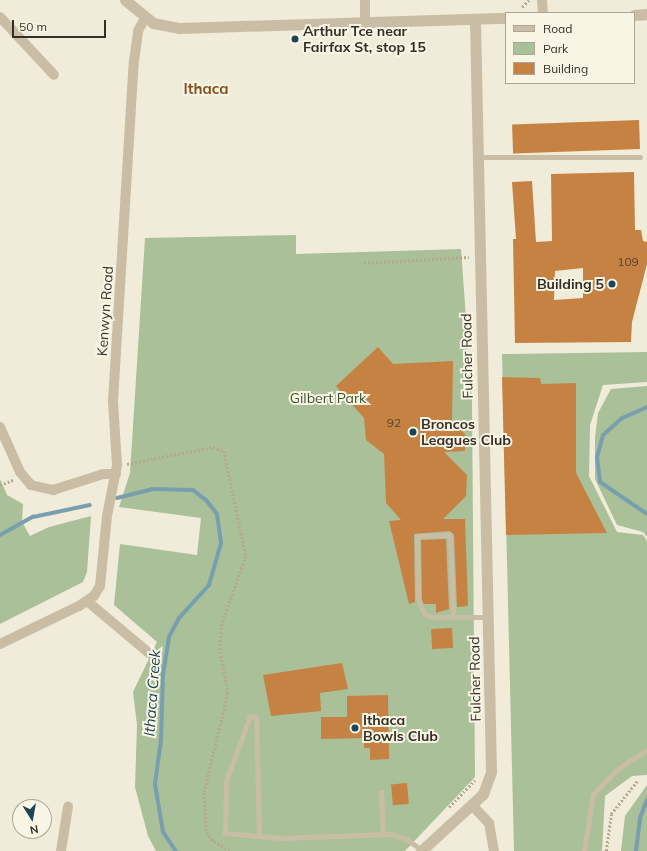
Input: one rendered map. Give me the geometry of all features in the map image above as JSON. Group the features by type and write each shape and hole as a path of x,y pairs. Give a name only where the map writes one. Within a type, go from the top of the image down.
{"street":[{"path":"125,0 145,18 161,26 179,28 505,18"},
{"path":"365,0 365,23"},
{"path":"542,0 543,12"},
{"path":"635,14 647,14"},
{"path":"0,17 54,75"},
{"name":"Kenwyn Road","path":"87,601 98,591 102,579 107,516 116,474 113,401 132,84 136,41 145,18"},
{"name":"Fulcher Road","path":"421,850 472,805 486,789 492,772 475,19"},
{"path":"0,427 20,472 31,485 53,490 103,474 116,474"},
{"path":"0,644 87,601 149,653"},
{"path":"472,805 489,823 494,851"},
{"path":"61,851 68,807"}],"lane":[{"path":"477,157 640,157"},
{"path":"453,616 450,536 417,536 419,601 428,616 488,617"},
{"path":"259,836 256,717 250,716 226,781 225,833 281,838 383,834 406,839 421,850"},
{"path":"584,851 593,794 619,768 647,750"},
{"path":"381,792 383,834"}],"path":[{"path":"522,7 529,0"},
{"path":"364,263 480,256"},
{"path":"116,474 130,461 213,447 224,451 246,556 222,624 220,648 228,693 204,793 207,832 211,839 230,851"},
{"path":"446,811 477,775"},
{"path":"606,851 611,814 638,780"}],"green space":[{"name":"Gilbert Park","path":"296,235 296,254 461,249 472,402 475,777 405,851 156,851 148,836 135,787 137,725 133,692 157,642 114,605 120,544 197,555 201,518 119,507 130,473 145,238"},
{"path":"647,352 647,382 603,385 590,425 589,476 617,532 643,535 647,541 647,775 632,776 605,796 602,851 514,851 502,354"},
{"path":"647,386 647,537 643,532 617,525 595,479 595,437 598,413 611,389"},
{"path":"0,479 7,495 23,504 22,522 30,536 49,527 91,516 87,572 83,582 0,624"},
{"path":"647,785 647,851 621,851 625,816"}],"building":[{"path":"639,120 640,149 513,153 512,124"},
{"name":"Building 5","path":"634,172 635,230 641,230 643,241 647,242 647,264 632,322 631,342 515,343 513,239 516,239 512,182 532,181 536,242 552,241 551,174","holes":["583,268 583,298 554,300 555,271"]},
{"name":"Broncos Leagues Club","path":"378,347 393,364 453,361 452,422 465,434 465,451 444,452 467,475 466,496 443,519 465,519 468,606 457,607 454,535 450,531 414,534 415,602 409,604 389,521 401,520 386,503 384,454 366,440 364,418 336,386"},
{"path":"502,377 540,378 541,384 576,383 576,473 607,533 506,535"},
{"path":"446,539 449,609 436,613 436,604 424,604 422,600 421,540"},
{"path":"452,628 453,648 432,649 431,629"},
{"path":"342,663 348,689 320,693 321,711 271,716 263,675"},
{"name":"Ithaca Bowls Club","path":"388,695 389,759 370,760 370,748 364,748 364,738 321,739 321,717 347,717 347,696"},
{"path":"407,783 409,804 393,805 391,784"}],"waterway":[{"name":"Ithaca Creek","path":"647,407 622,418 603,435 597,457 600,482 647,514"},
{"name":"Ithaca Creek","path":"117,498 152,489 193,490 206,500 217,514 221,543 209,585 179,618 169,637 163,675 161,740 155,784 163,832 176,851"},
{"name":"Ithaca Creek","path":"0,535 33,517 90,505"},
{"name":"Ithaca Creek","path":"636,851 640,818 647,800"}],"place":[{"name":"Arthur Tce near Fairfax St, stop 15","path":"295,39"},
{"name":"Building 5","path":"612,284"},
{"name":"Broncos Leagues Club","path":"413,432"},
{"name":"Ithaca Bowls Club","path":"355,728"}],"district":[{"name":"Ithaca","path":"206,89"}]}
